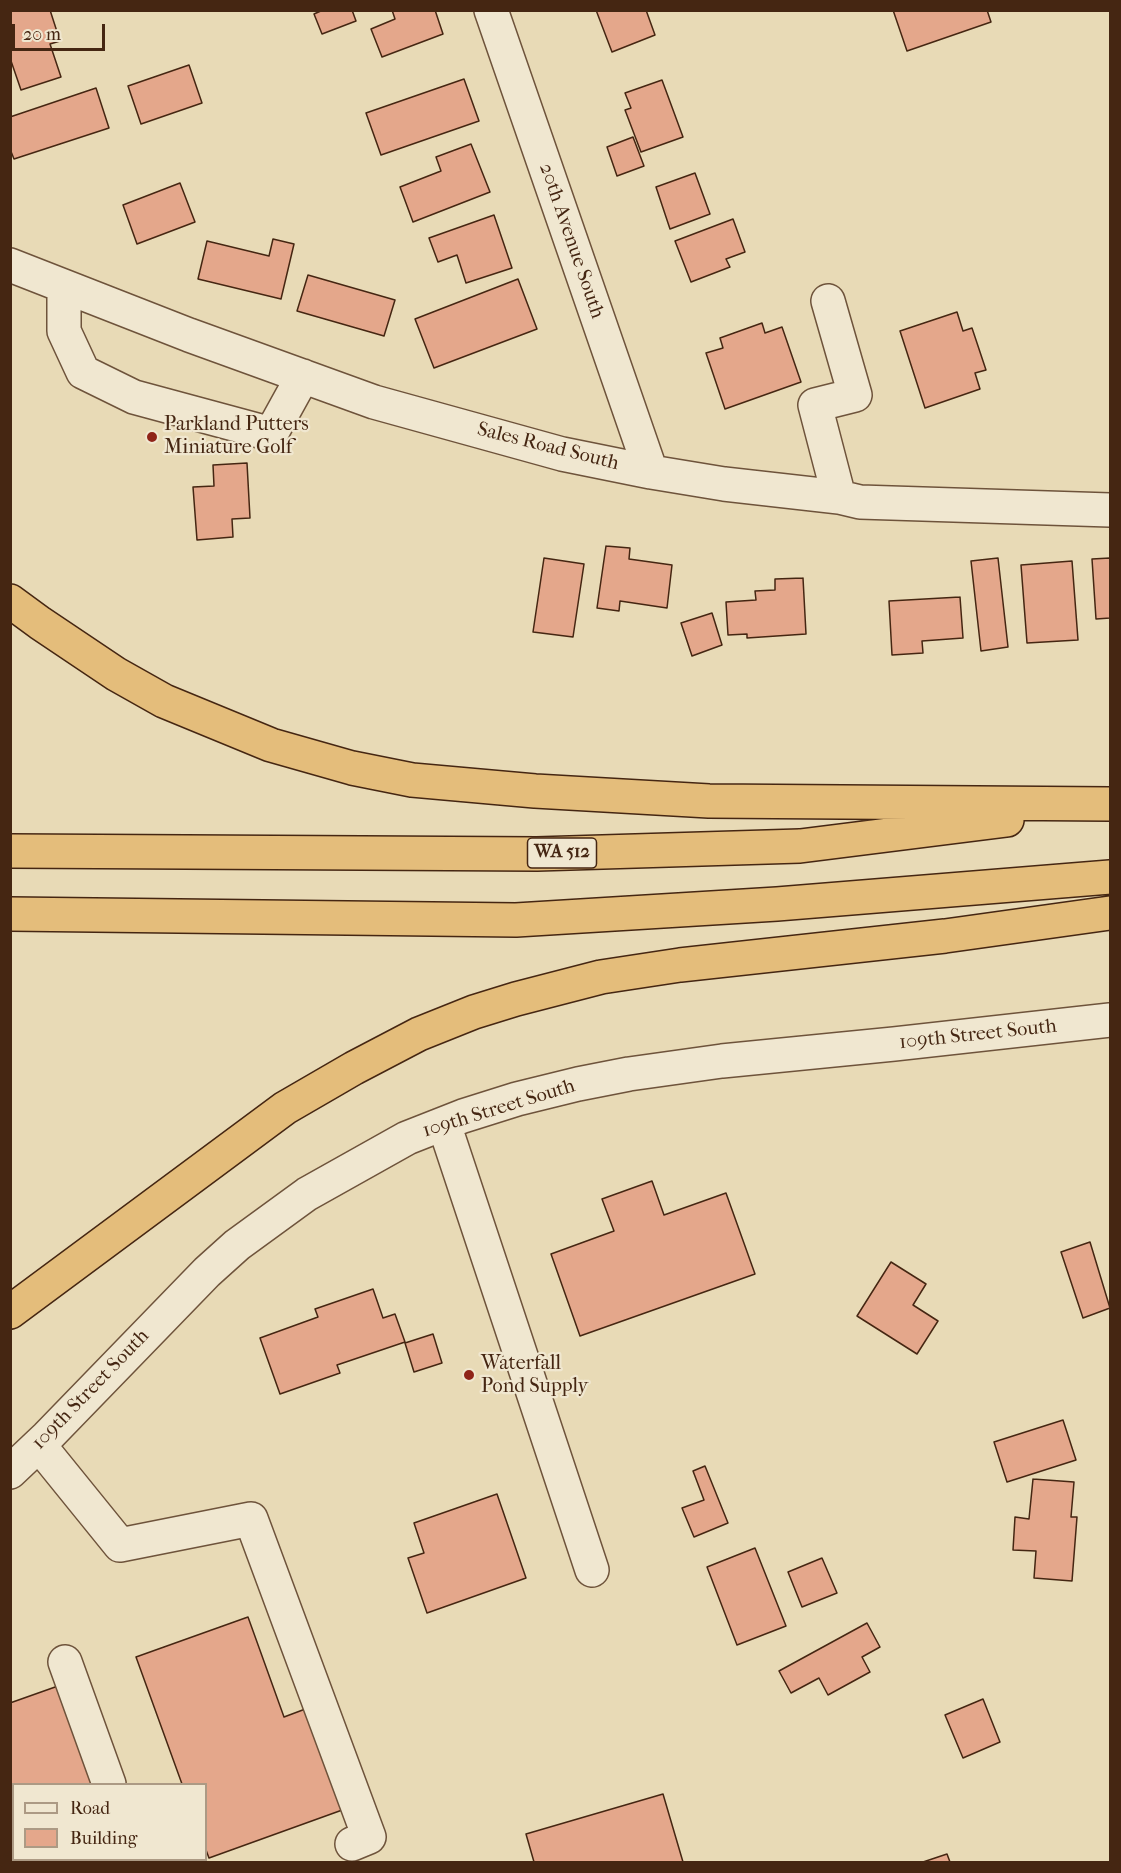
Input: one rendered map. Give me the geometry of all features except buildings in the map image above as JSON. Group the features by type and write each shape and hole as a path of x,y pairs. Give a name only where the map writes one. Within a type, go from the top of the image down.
{"highway":[{"path":"10,601 116,674 164,701 271,745 352,768 412,780 535,791 709,801 1110,806"},
{"name":"WA 512","path":"10,851 537,854 800,846 1110,806"},
{"path":"10,914 516,920 777,904 1110,877"},
{"path":"10,1312 285,1108 419,1034 474,1012 602,977 680,965 945,936 1110,913"}],"street":[{"name":"20th Avenue South","path":"491,10 651,472"},
{"name":"Sales Road South","path":"10,265 189,335 374,402 562,454 724,484 871,502 1110,510"},
{"path":"64,286 64,330 83,372 134,397 271,434 303,376"},
{"path":"828,301 855,394 815,405 839,497"},
{"name":"109th Street South","path":"10,1472 39,1446 207,1272 264,1223 306,1194 406,1138 517,1100 629,1074 722,1061 1110,1020"},
{"path":"444,1124 592,1570"},
{"path":"39,1446 120,1545 251,1519 369,1838 352,1844"},
{"path":"65,1662 108,1783"}],"place":[{"name":"Parkland Putters Miniature Golf","path":"152,437"},
{"name":"Waterfall Pond Supply","path":"469,1375"}]}
